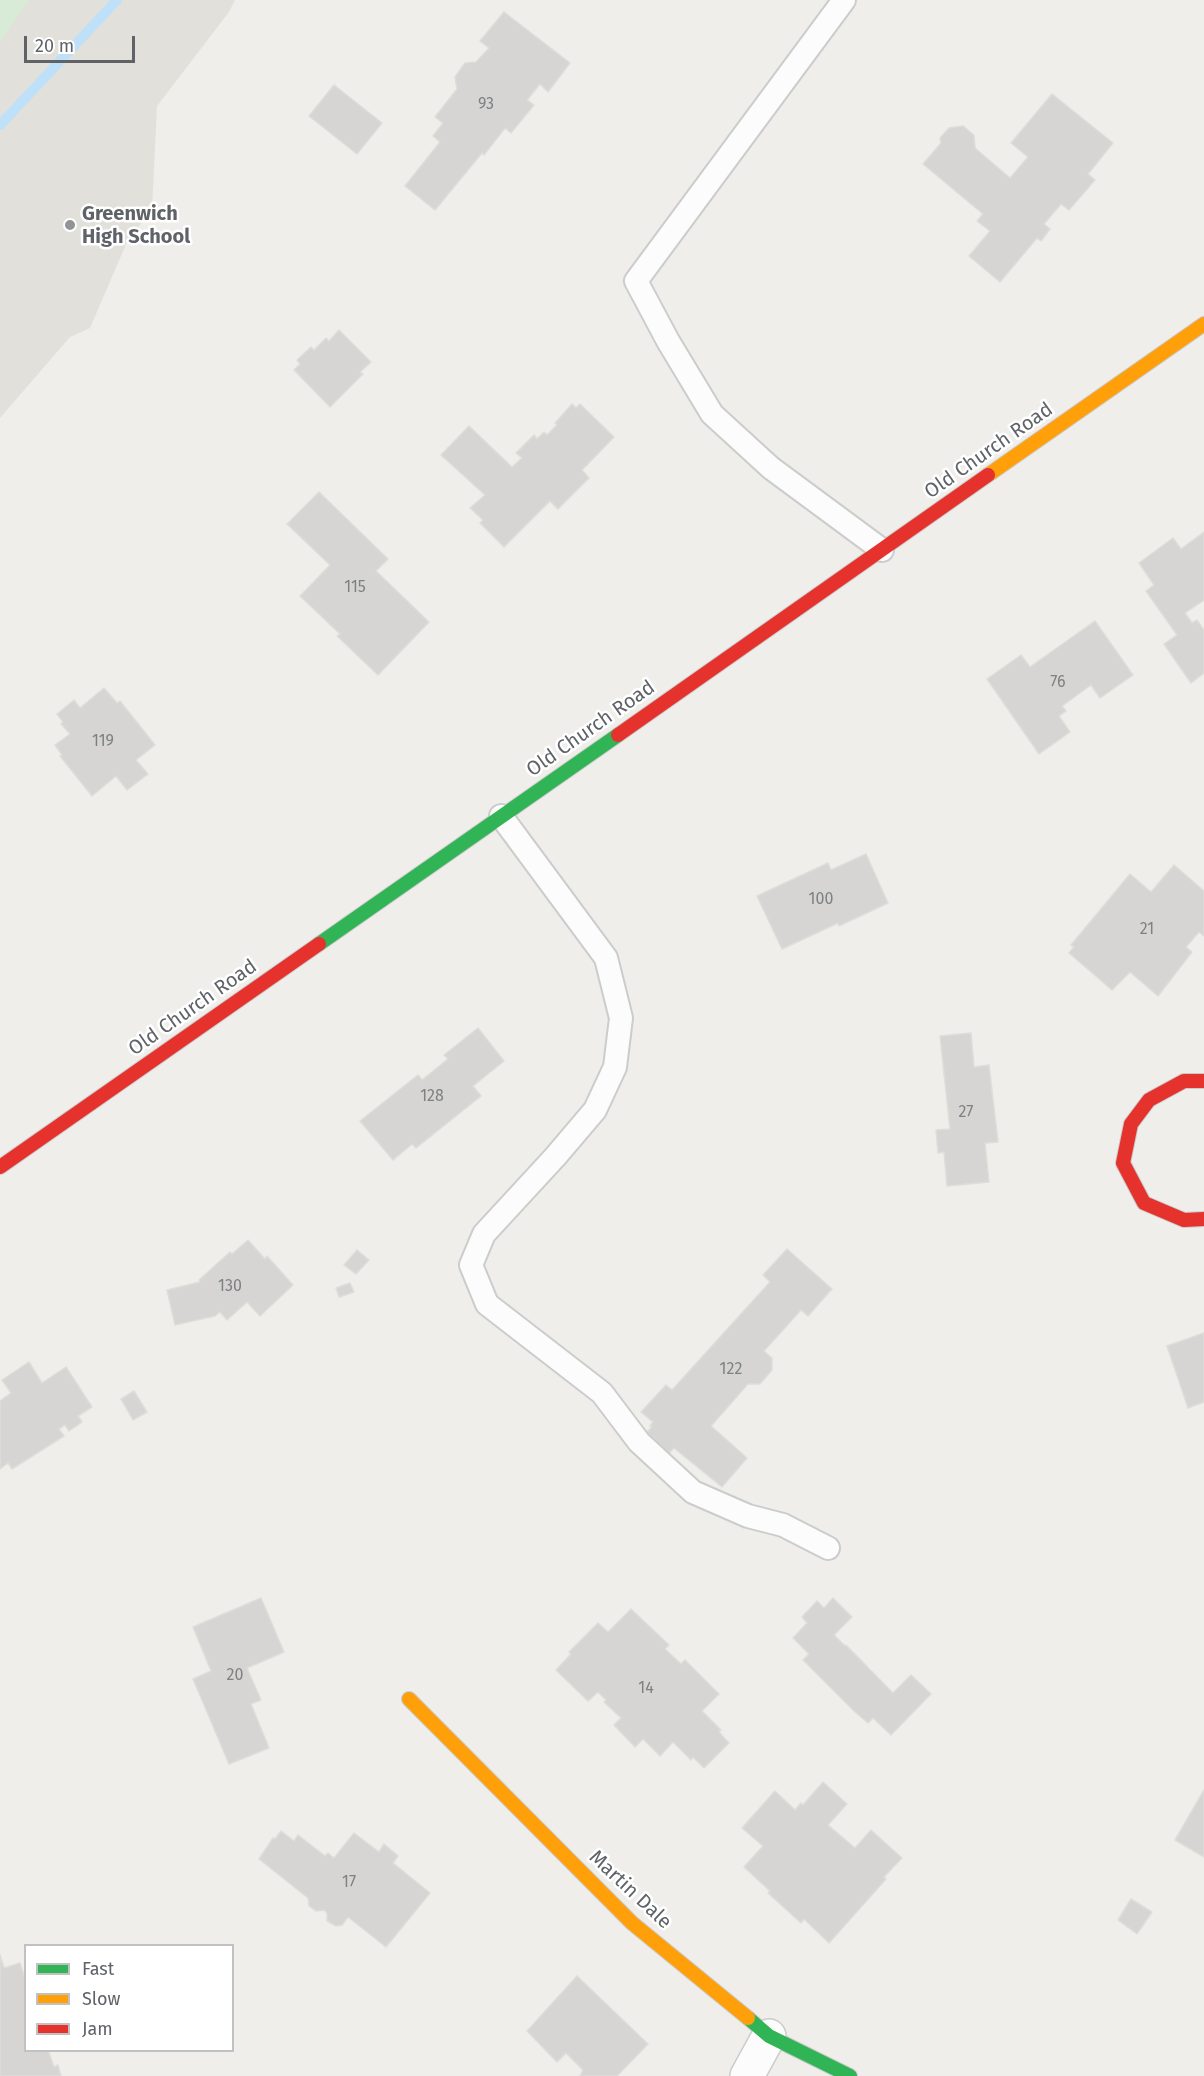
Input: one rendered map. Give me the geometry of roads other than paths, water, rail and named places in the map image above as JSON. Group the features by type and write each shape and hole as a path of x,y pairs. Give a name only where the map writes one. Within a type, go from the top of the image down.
{"street":[{"name":"Old Church Road","path":"0,1167 1204,324"},
{"path":"1204,1081 1184,1080 1149,1100 1131,1124 1123,1163 1144,1203 1184,1220 1204,1219"},
{"name":"Martin Dale","path":"409,1699 632,1923 769,2036 850,2076"},
{"path":"747,2076 769,2036"}],"lane":[{"path":"844,0 636,281 668,341 712,414 771,468 882,550"},
{"path":"501,816 606,958 621,1018 615,1067 595,1110 484,1234 471,1265 487,1304 602,1393 639,1443 693,1492 748,1516 783,1525 828,1548"}],"waterway":[{"path":"0,125 117,0"}],"place":[{"name":"Greenwich High School","path":"70,225"}]}
